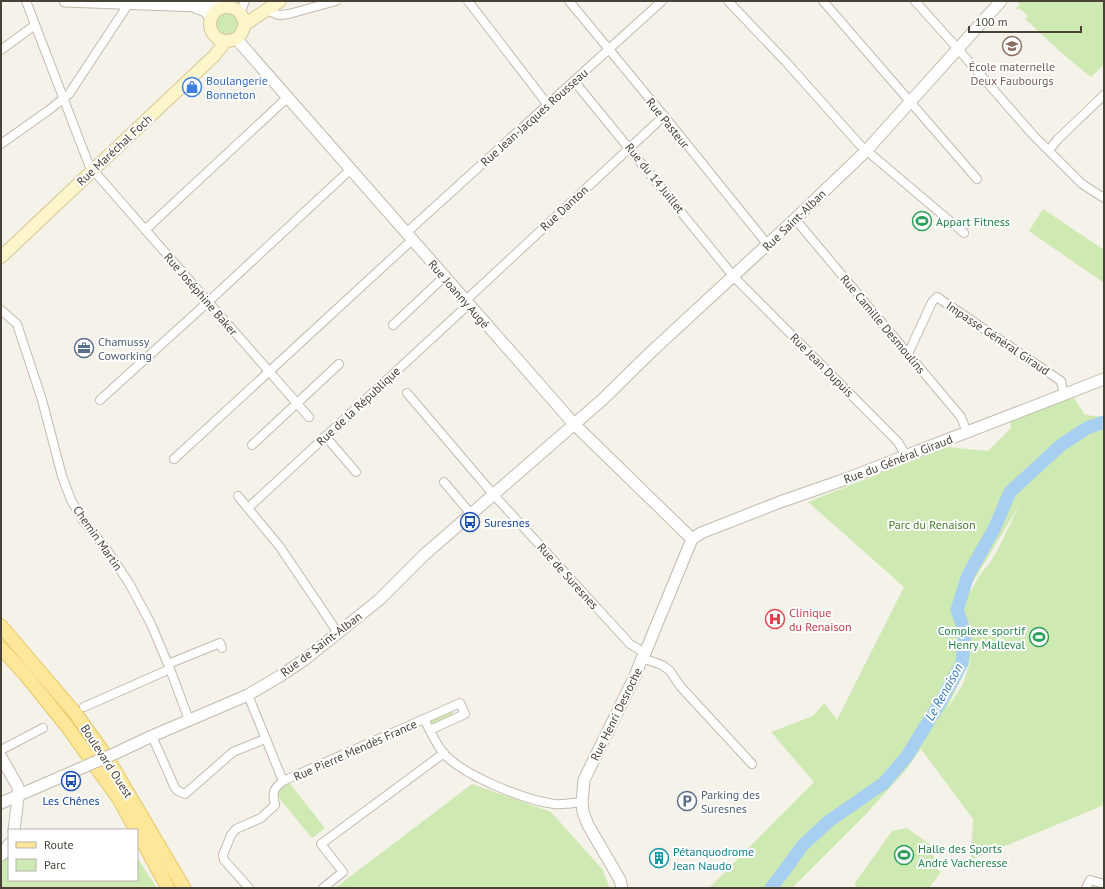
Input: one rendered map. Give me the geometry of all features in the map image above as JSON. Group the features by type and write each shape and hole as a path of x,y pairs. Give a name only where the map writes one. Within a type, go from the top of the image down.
{"main road":[{"path":"242,19 266,10 280,1"},
{"path":"220,9 234,9 242,19 243,30 232,40 218,39 210,27 211,18 215,12 220,9"},
{"name":"Rue Maréchal Foch","path":"1,257 232,40"},
{"name":"Boulevard Ouest","path":"1,626 75,713 106,756 184,888"},
{"name":"Boulevard Ouest","path":"1,648 24,673 66,725 119,799 136,829"},
{"name":"Boulevard Ouest","path":"138,833 168,888"}],"street":[{"name":"Rue Joséphine Baker","path":"26,1 92,170 309,417"},
{"path":"65,1 215,6 225,8"},
{"path":"242,19 245,1"},
{"path":"266,10 279,15 289,14 336,1"},
{"path":"468,1 548,105"},
{"name":"Rue Pasteur","path":"569,1 768,245"},
{"name":"Rue Jean-Jacques Rousseau","path":"174,459 548,105 662,1"},
{"path":"728,1 791,67 866,150 964,233"},
{"path":"823,1 977,179"},
{"path":"915,1 1033,135 1082,184 1104,198"},
{"name":"Rue Saint-Alban","path":"574,424 602,400 651,352 734,277 866,150 1001,1"},
{"path":"1,144 69,94 129,3"},
{"path":"190,6 204,10 211,18"},
{"path":"1,50 35,25"},
{"name":"Rue Joanny Augé","path":"232,40 240,43 574,424 692,539"},
{"name":"Rue du 14 Juillet","path":"574,81 734,277"},
{"path":"1049,150 1104,95"},
{"path":"145,230 288,97"},
{"name":"Rue Danton","path":"467,303 664,116"},
{"path":"100,400 351,169"},
{"name":"Rue Camille Desmoulins","path":"795,219 961,417 967,432"},
{"path":"393,324 444,277"},
{"name":"Rue Jean Dupuis","path":"734,277 898,442 906,456"},
{"name":"Impasse Général Giraud","path":"908,354 932,302 937,297 1061,381 1064,395"},
{"name":"Rue de la République","path":"248,508 467,303"},
{"name":"Chemin Martin","path":"1,310 17,324 42,400 62,476 71,500 84,522 107,550 129,584 151,624 169,666 189,720"},
{"path":"252,445 339,364"},
{"name":"Rue du Général Giraud","path":"692,539 701,533 780,502 906,456 1104,379"},
{"name":"Rue de Suresnes","path":"407,393 493,494 630,644 644,656 670,671 680,686 752,764"},
{"name":"Rue de Saint-Alban","path":"1,802 248,695 280,676 304,660 379,600 424,555 574,424"},
{"path":"325,436 356,472"},
{"path":"444,482 471,514"},
{"path":"238,496 280,547 338,633"},
{"name":"Rue Henri Desroche","path":"622,888 620,880 588,824 583,812 582,802 584,780 644,656 692,539"},
{"path":"84,707 220,643 222,648"},
{"name":"Rue Pierre Mendès France","path":"248,695 283,781 460,703 465,714 430,730"},
{"name":"Rue Pierre Mendès France","path":"424,719 444,753 453,762 487,782 534,800 556,804 582,802"},
{"path":"1,750 43,728"},
{"path":"152,736 175,788 178,792 185,794 233,752 265,739"},
{"path":"323,888 343,872 321,844 444,753"},
{"path":"1,757 18,787 14,829"},
{"path":"249,888 224,860 223,855 231,835 236,829 261,818 275,805 273,797 274,790 283,781"},
{"path":"1,855 8,846"},
{"path":"1086,888 1090,880 1104,884"}],"green space":[{"path":"1016,1 1104,1 1104,65 1091,77 1064,55 1025,19 1028,16 1019,8 1018,10 1016,8 1020,5"},
{"path":"228,13 236,16 239,24 236,32 228,35 220,32 217,24 220,16"},
{"path":"1043,209 1104,250 1104,283 1029,231"},
{"name":"Parc du Renaison","path":"1074,398 1085,415 1104,417 1104,805 971,860 973,819 921,749 905,771 866,814 792,888 709,888 814,782 771,732 813,716 824,703 837,720 904,587 808,502 947,447 988,451 1011,428 1009,416","holes":["1020,504 998,549 979,576 971,591 970,587","971,659 963,684 945,712"]},
{"path":"452,710 454,716 433,726 430,719"},
{"path":"286,783 290,784 325,828 312,838 279,798 278,791"},
{"path":"472,784 551,812 602,869 610,888 335,888"},
{"name":"Halle des Sports André Vacheresse","path":"907,828 932,846 934,867 941,872 929,888 856,888 855,883 892,831"},
{"path":"8,857 8,881 138,881 138,859 157,888 1,888 1,862"}],"waterway":[{"name":"Le Renaison","path":"771,888 802,846 829,821 884,783 907,756 940,703 962,663 965,632 957,610 968,575 994,529 1010,492 1061,445 1087,428 1104,422"}],"place":[{"name":"École maternelle Deux Faubourgs","path":"1012,46"},
{"name":"Boulangerie Bonneton","path":"192,87"},
{"name":"Appart Fitness","path":"922,221"},
{"name":"Chamussy Coworking","path":"84,348"},
{"name":"Suresnes","path":"470,522"},
{"name":"Clinique du Renaison","path":"775,619"},
{"name":"Complexe sportif Henry Malleval","path":"1039,637"},
{"name":"Les Chênes","path":"71,781"},
{"name":"Parking des Suresnes","path":"687,801"},
{"name":"Halle des Sports André Vacheresse","path":"904,855"},
{"name":"Pétanquodrome Jean Naudo","path":"659,858"}]}
